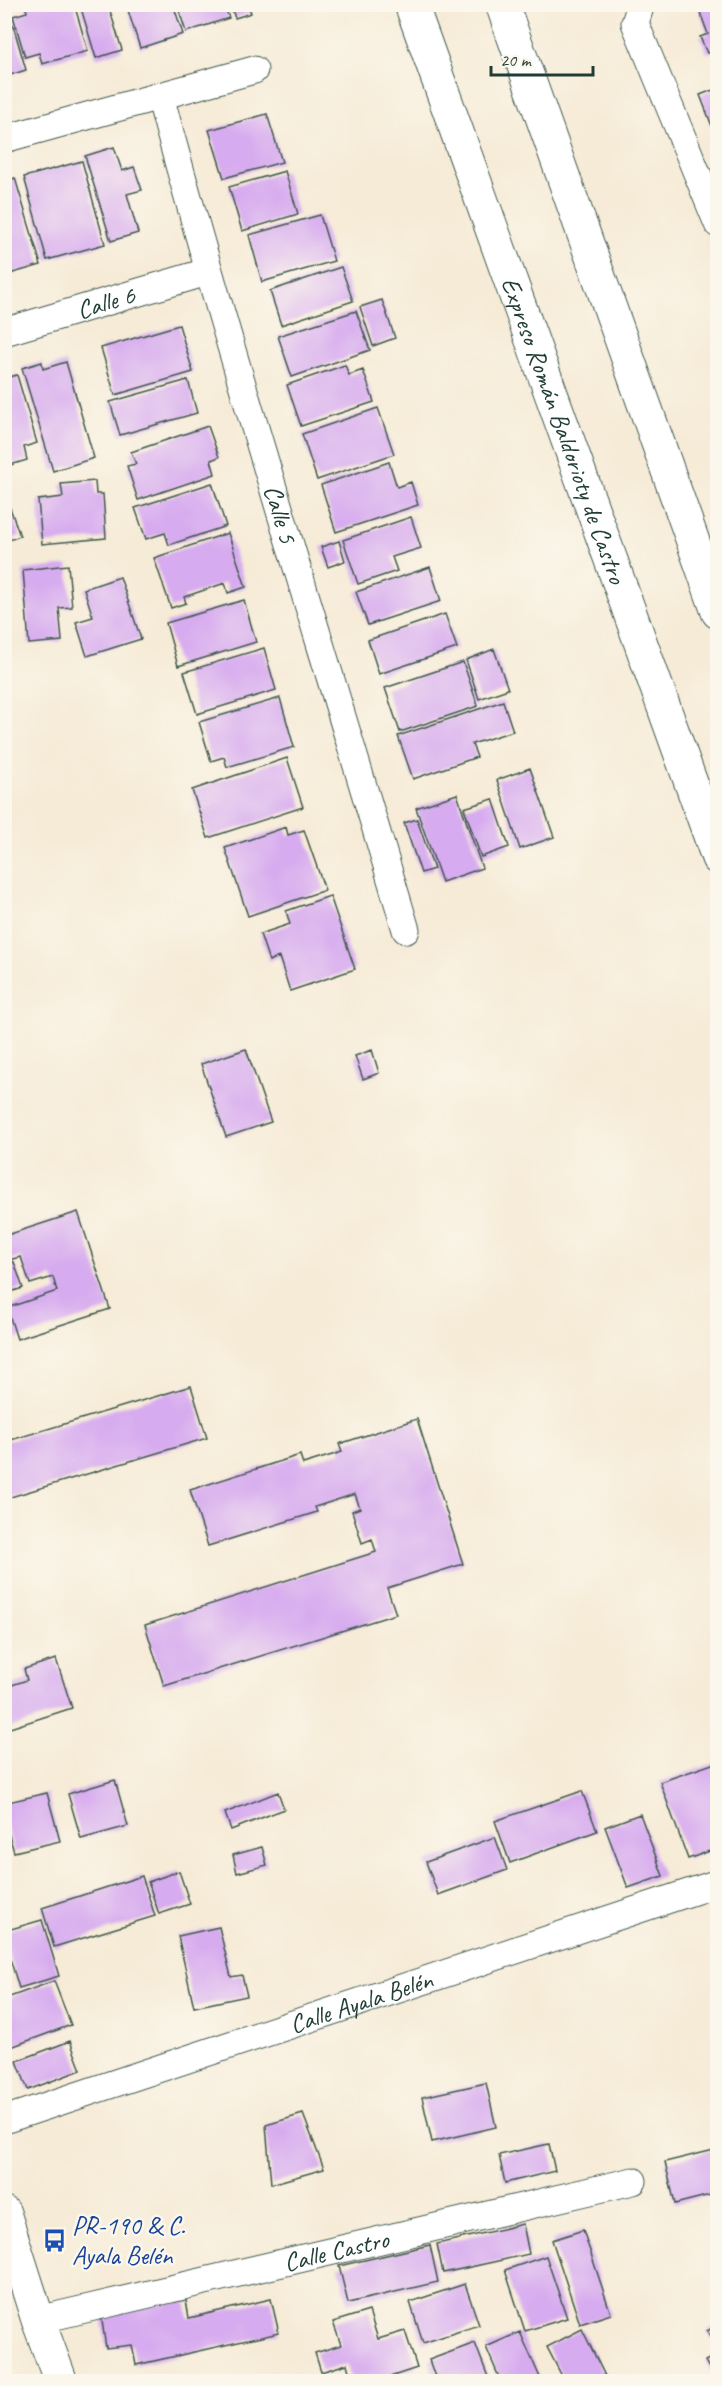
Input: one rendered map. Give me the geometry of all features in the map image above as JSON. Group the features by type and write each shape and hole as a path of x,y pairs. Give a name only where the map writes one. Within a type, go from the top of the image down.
{"main road":[{"name":"Expreso Román Baldorioty de Castro","path":"411,4 717,858"},
{"path":"502,4 717,612"},
{"path":"4,2213 38,2320 61,2382"}],"street":[{"path":"641,4 635,22 717,224"},
{"path":"4,139 254,70"},
{"name":"Calle 5","path":"160,96 207,272 314,619 406,930"},
{"name":"Calle 6","path":"4,332 207,272"},
{"name":"Calle Ayala Belén","path":"4,2120 717,1884"},
{"name":"Calle Castro","path":"38,2320 633,2181"}],"building":[{"path":"25,4 74,4 88,51 42,64 39,53 25,57 13,16 27,12"},
{"path":"108,4 122,50 96,58 80,5"},
{"path":"126,4 173,4 183,34 140,48"},
{"path":"177,4 224,4 229,18 186,32"},
{"path":"230,4 248,4 251,13 235,18"},
{"path":"697,4 718,4 718,57 715,51 707,53 700,37 708,34"},
{"path":"13,25 26,70 10,75 4,58 4,27"},
{"path":"718,88 718,139 717,139 700,95"},
{"path":"267,114 282,162 224,178 209,130"},
{"path":"114,147 122,171 134,167 142,190 127,194 138,233 111,241 85,156"},
{"path":"82,161 105,244 47,260 24,177"},
{"path":"285,171 298,214 242,231 229,187"},
{"path":"15,178 41,265 6,275 4,269 4,181"},
{"path":"320,215 334,261 262,282 249,235"},
{"path":"341,267 353,301 281,325 270,291"},
{"path":"382,300 395,338 373,346 360,307"},
{"path":"356,311 370,350 292,377 278,336"},
{"path":"179,325 193,372 115,395 101,348"},
{"path":"42,362 43,369 66,362 94,458 53,471 22,368"},
{"path":"345,365 349,375 363,370 374,402 301,426 287,385"},
{"path":"17,375 37,443 24,447 27,460 4,467 4,378"},
{"path":"188,380 197,413 120,435 110,402"},
{"path":"378,408 394,454 317,480 302,434"},
{"path":"208,426 219,457 211,460 215,474 138,500 127,466 136,464 131,452"},
{"path":"389,462 397,487 411,482 418,505 336,532 321,485"},
{"path":"95,481 96,494 103,494 106,538 42,544 38,500 63,497 61,484"},
{"path":"212,483 226,526 169,545 165,533 146,539 135,508"},
{"path":"9,505 20,536 4,542 4,507"},
{"path":"411,517 421,548 392,557 397,571 358,584 343,540"},
{"path":"228,533 246,587 228,593 225,583 184,597 186,603 171,608 154,558"},
{"path":"339,541 345,561 328,567 321,547"},
{"path":"68,565 72,607 59,608 62,641 29,644 23,570"},
{"path":"430,567 441,601 368,625 356,592"},
{"path":"120,577 141,639 87,656 76,622 93,617 84,589"},
{"path":"244,600 256,642 178,666 166,623"},
{"path":"445,614 457,648 379,674 368,640"},
{"path":"264,648 276,690 197,714 184,672"},
{"path":"494,649 508,689 479,699 466,660"},
{"path":"463,662 478,706 400,732 385,688"},
{"path":"280,698 294,747 227,767 224,757 211,761 199,722"},
{"path":"503,701 513,731 472,744 477,757 413,779 398,736"},
{"path":"287,758 303,807 208,838 192,790"},
{"path":"530,768 554,837 520,849 497,780"},
{"path":"457,794 482,868 442,882 416,808"},
{"path":"493,799 509,847 481,857 464,808"},
{"path":"417,819 434,869 421,873 404,823"},
{"path":"286,827 288,835 304,830 325,890 248,916 225,848"},
{"path":"330,896 355,969 290,991 279,957 269,961 260,934 290,924 286,911"},
{"path":"246,1049 271,1122 226,1137 201,1064"},
{"path":"372,1050 379,1073 363,1079 355,1056"},
{"path":"78,1212 110,1309 17,1339 7,1308 57,1291 53,1277 30,1284 21,1257 8,1260 4,1249 4,1236"},
{"path":"14,1262 23,1288 4,1294 4,1265"},
{"path":"191,1386 207,1438 4,1499 4,1442"},
{"path":"417,1419 463,1564 387,1588 396,1614 164,1686 145,1625 376,1552 372,1539 362,1543 352,1511 360,1508 355,1494 315,1507 317,1512 208,1546 190,1490 300,1455 303,1464 342,1452 339,1444"},
{"path":"56,1659 72,1708 4,1730 4,1664 12,1685 27,1680 24,1669"},
{"path":"718,1762 718,1848 688,1859 660,1782"},
{"path":"115,1780 128,1826 81,1839 68,1794"},
{"path":"582,1791 597,1831 510,1863 495,1821"},
{"path":"278,1792 284,1809 231,1830 225,1813"},
{"path":"47,1793 60,1841 14,1852 4,1818 4,1803"},
{"path":"640,1814 663,1876 628,1888 605,1827"},
{"path":"495,1837 507,1870 438,1895 426,1862"},
{"path":"262,1847 267,1865 237,1873 233,1855"},
{"path":"179,1871 190,1904 159,1914 148,1882"},
{"path":"142,1876 155,1916 54,1947 42,1908"},
{"path":"42,1920 59,1976 19,1988 4,1939 4,1931"},
{"path":"219,1927 231,1977 242,1975 247,1996 194,2007 178,1936"},
{"path":"54,1981 71,2025 11,2047 4,2031 4,1999"},
{"path":"70,2041 81,2070 28,2090 17,2061"},
{"path":"486,2083 496,2127 432,2142 422,2097"},
{"path":"303,2114 324,2169 271,2184 266,2125"},
{"path":"549,2144 555,2171 505,2183 499,2155"},
{"path":"718,2149 718,2193 675,2204 665,2162"},
{"path":"523,2224 529,2254 443,2273 437,2244"},
{"path":"583,2230 611,2314 580,2324 552,2240"},
{"path":"430,2245 438,2282 348,2303 339,2266"},
{"path":"546,2256 567,2318 525,2331 505,2270"},
{"path":"465,2284 479,2325 423,2343 410,2302"},
{"path":"271,2299 279,2333 136,2365 132,2345 106,2348 101,2314 186,2300 189,2318"},
{"path":"369,2311 378,2339 405,2331 417,2368 375,2382 352,2382 347,2364 321,2372 315,2353 341,2345 333,2322"},
{"path":"718,2325 718,2348 707,2331"},
{"path":"582,2329 608,2382 565,2382 547,2347"},
{"path":"520,2332 542,2382 501,2382 486,2347"},
{"path":"475,2343 490,2382 437,2382 429,2360"},
{"path":"718,2354 718,2382 717,2382 705,2361"}],"place":[{"name":"PR-190 & C. Ayala Belén","path":"54,2240"}]}
